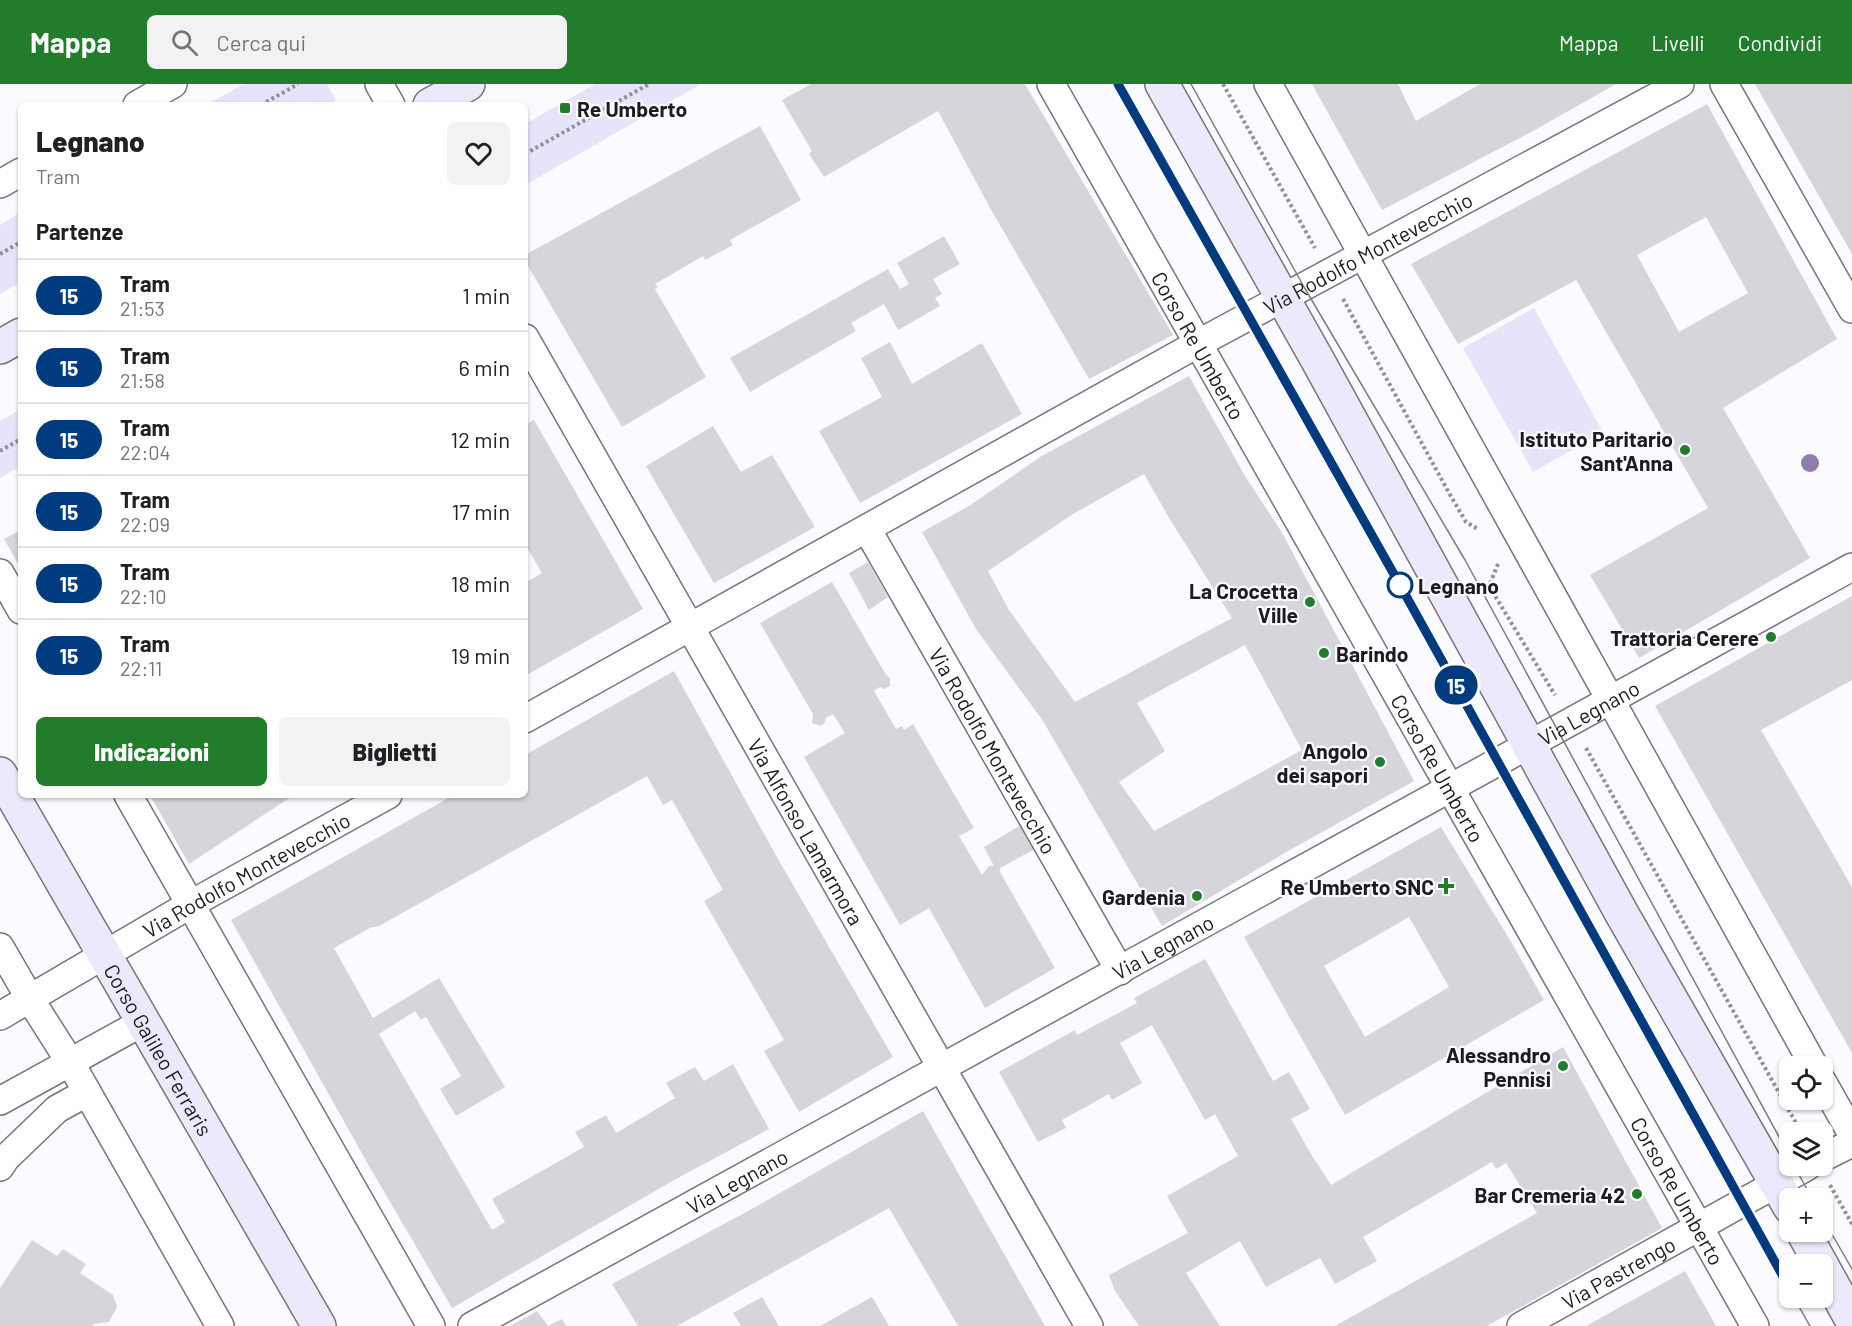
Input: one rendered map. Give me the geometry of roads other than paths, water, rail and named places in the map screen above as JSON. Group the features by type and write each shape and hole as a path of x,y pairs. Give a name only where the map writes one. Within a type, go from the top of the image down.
{"main road":[{"path":"435,102 468,84"},
{"path":"1162,84 1283,298 1622,914 1779,1188"},
{"path":"0,347 18,337"},
{"name":"Corso Galileo Ferraris","path":"0,774 319,1326"},
{"path":"1833,1285 1852,1320"}],"street":[{"path":"141,102 173,84"},
{"path":"379,84 389,102"},
{"name":"Corso Re Umberto","path":"1051,84 1755,1326"},
{"path":"1268,84 1808,1056"},
{"name":"Via Rodolfo Montevecchio","path":"528,717 1199,343 1680,84"},
{"path":"1725,84 1852,309"},
{"path":"0,184 18,174"},
{"name":"Via Alfonso Lamarmora","path":"528,343 1089,1326"},
{"name":"Via Rodolfo Montevecchio","path":"867,529 1120,971"},
{"name":"Via Legnano","path":"471,1326 1852,567"},
{"path":"0,573 18,605"},
{"path":"130,798 431,1326"},
{"name":"Via Rodolfo Montevecchio","path":"0,1016 191,904 383,798"},
{"path":"0,947 70,1062 220,1326"},
{"path":"0,1101 143,1022"},
{"path":"0,1167 57,1109 86,1093"},
{"path":"1833,1100 1852,1134"},
{"path":"1833,1152 1852,1143"},
{"name":"Via Pastrengo","path":"1789,1188 1799,1176"},
{"name":"Via Pastrengo","path":"1521,1326 1698,1226 1779,1196"}],"tram line":[{"path":"1118,84 1400,585 1779,1269"},
{"name":"15","path":"1118,84 1400,585 1779,1270"},
{"path":"1191,84 1304,287 1465,560 1779,1137"},
{"path":"1800,1176 1806,1188"},
{"path":"1833,1236 1852,1269"},
{"path":"1800,1308 1810,1326"}],"place":[{"name":"Re Umberto","path":"565,108"},
{"name":"Istituto Paritario Sant'Anna","path":"1685,450"},
{"name":"Legnano","path":"1400,585"},
{"name":"La Crocetta Ville","path":"1310,602"},
{"name":"Trattoria Cerere","path":"1771,637"},
{"name":"Barindo","path":"1324,653"},
{"name":"Angolo dei sapori","path":"1380,762"},
{"name":"Re Umberto SNC","path":"1446,886"},
{"name":"Gardenia","path":"1197,896"},
{"name":"Alessandro Pennisi","path":"1563,1066"},
{"name":"Bar Cremeria 42","path":"1637,1194"}]}
